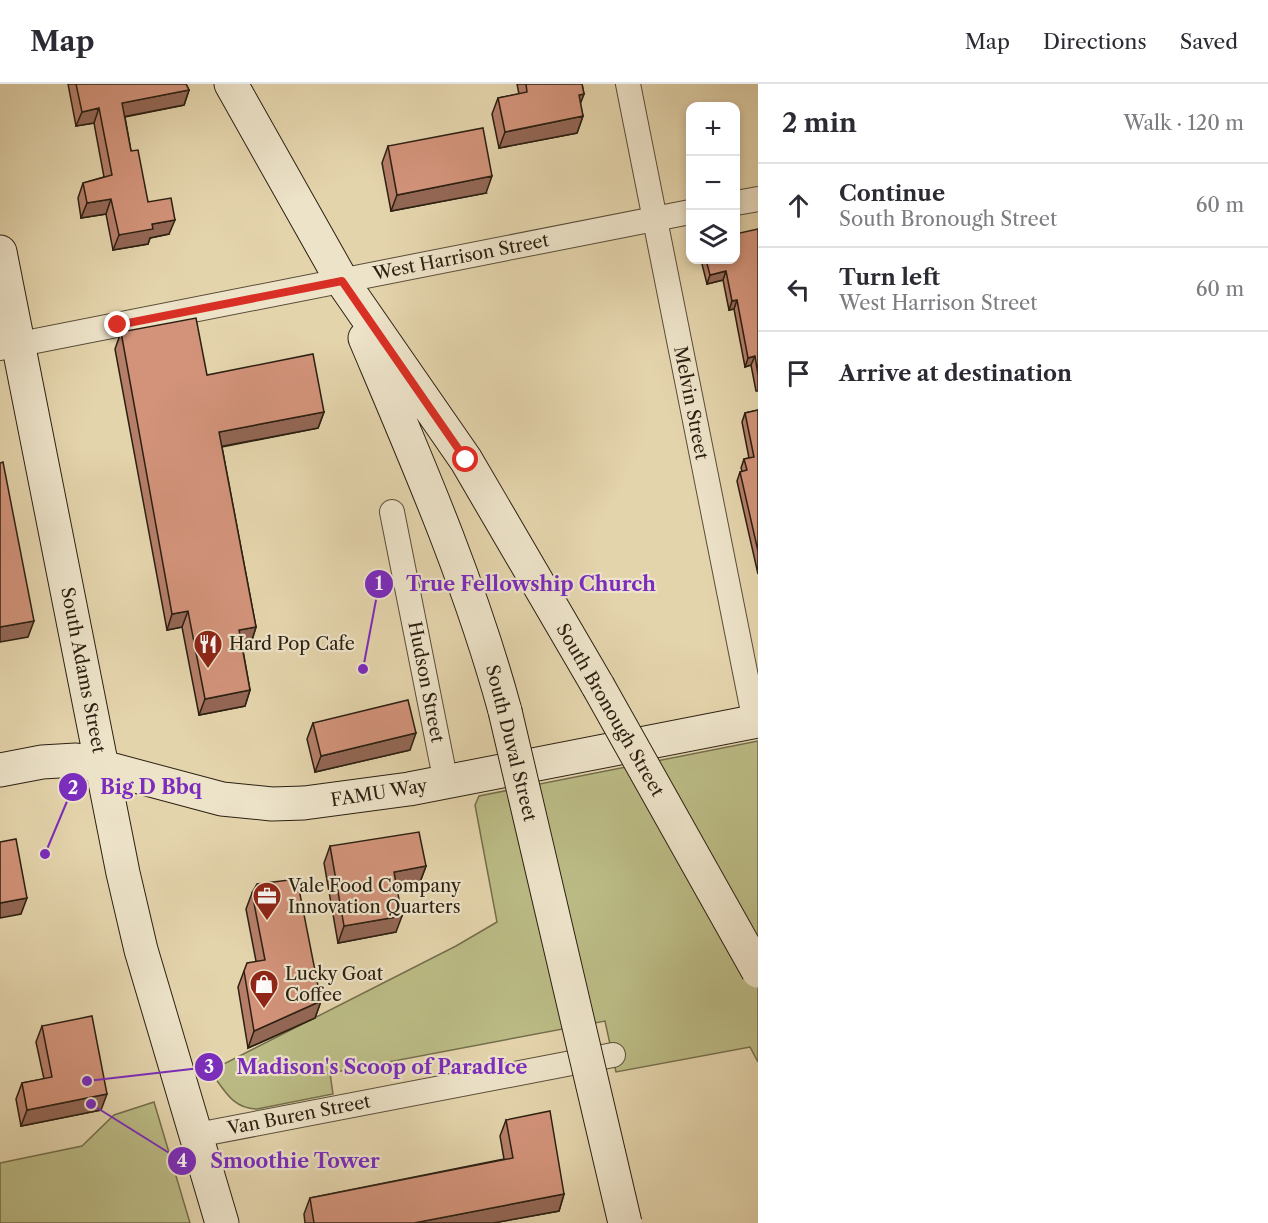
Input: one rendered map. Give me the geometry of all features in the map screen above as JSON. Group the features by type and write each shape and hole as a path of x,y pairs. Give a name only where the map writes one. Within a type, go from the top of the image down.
{"main road":[{"name":"South Bronough Street","path":"231,84 342,281 466,460 598,686 758,971"},
{"name":"South Adams Street","path":"0,252 9,346 141,950 222,1223"},
{"name":"South Duval Street","path":"342,281 445,528 481,631 505,711 625,1223"},
{"name":"FAMU Way","path":"0,770 65,760 102,766 206,795 272,804 334,801 446,783 756,721"}],"street":[{"name":"Melvin Street","path":"628,84 756,721"},
{"path":"740,202 758,199"},
{"name":"West Harrison Street","path":"9,346 686,213"},
{"name":"Hudson Street","path":"392,512 446,783"},
{"name":"Van Buren Street","path":"197,1135 613,1055"}],"green space":[{"path":"758,741 758,1062 750,1047 616,1072 605,1021 330,1073 333,1094 257,1109 241,1106 235,1102 210,1071 456,946 497,922 475,805 479,796"},
{"path":"154,1102 190,1223 0,1223 0,1163 82,1146 114,1115"}],"building":[{"path":"76,84 186,84 189,90 122,103 131,151 138,150 148,202 171,198 175,220 152,224 153,229 119,235 111,199 87,203 83,183 112,175 99,108 82,112"},
{"path":"526,84 582,84 584,94 579,95 583,116 505,132 498,98 527,92"},
{"path":"483,128 492,176 397,195 388,146"},
{"path":"758,229 758,375 755,356 748,358 737,300 732,301 726,271 710,275 707,264 740,264 740,233"},
{"path":"196,318 207,375 313,354 324,412 219,432 256,627 239,630 250,690 205,699 188,611 172,614 121,332"},
{"path":"758,410 758,551 740,472 747,470 744,459 754,457 745,413"},
{"path":"3,462 34,621 0,627 0,463"},
{"path":"408,700 416,733 321,756 313,723"},
{"path":"419,832 426,866 394,872 402,916 344,926 330,846"},
{"path":"16,839 27,898 0,903 0,842"},
{"path":"297,879 321,1001 254,1031 244,971 247,963 265,960 252,893 257,884"},
{"path":"92,1016 107,1094 27,1110 22,1083 52,1077 42,1026"},
{"path":"550,1111 564,1194 414,1223 314,1223 310,1198 513,1158 506,1120"}],"place":[{"name":"True Fellowship Church","path":"363,669"},
{"name":"Hard Pop Cafe","path":"208,670"},
{"name":"Big D Bbq","path":"45,854"},
{"name":"Vale Food Company Innovation Quarters","path":"267,922"},
{"name":"Lucky Goat Coffee","path":"264,1010"},
{"name":"Madison's Scoop of ParadIce","path":"87,1081"},
{"name":"Smoothie Tower","path":"91,1104"}],"route":[{"path":"118,325 342,281 466,460"}]}
